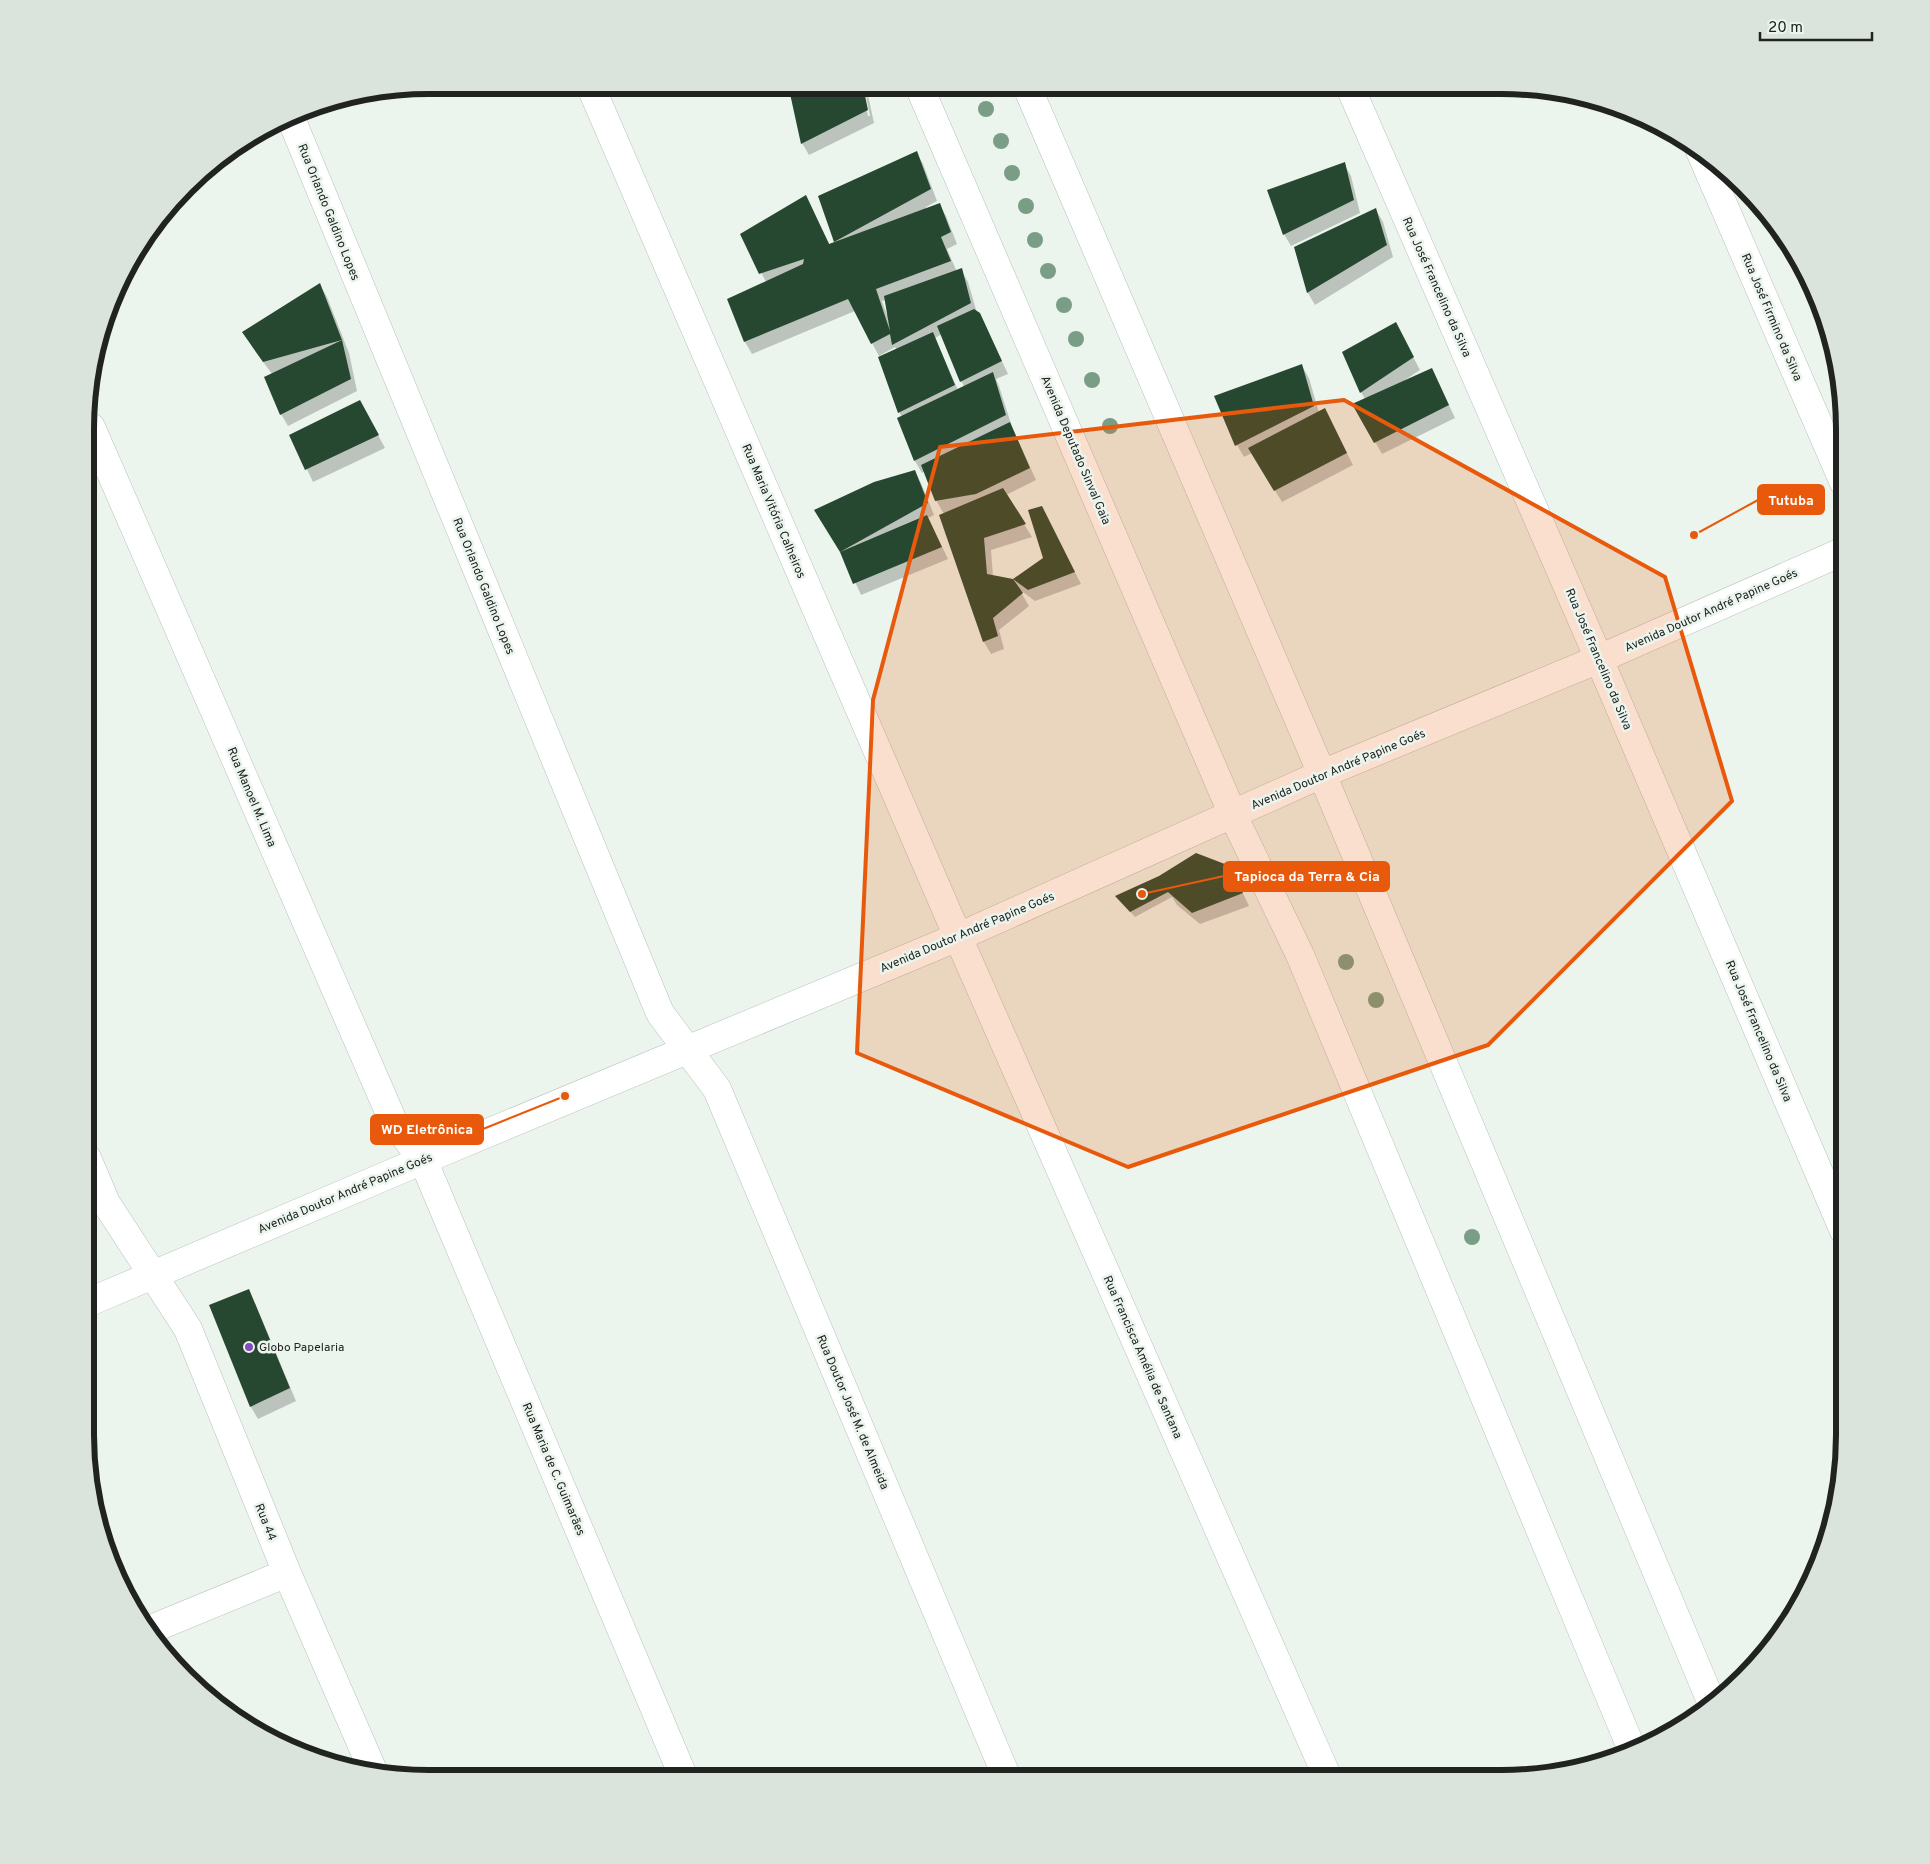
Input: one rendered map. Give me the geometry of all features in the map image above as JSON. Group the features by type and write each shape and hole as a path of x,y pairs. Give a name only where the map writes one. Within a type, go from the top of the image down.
{"street":[{"name":"Rua Maria Vitória Calheiros","path":"594,94 958,936"},
{"name":"Avenida Deputado Sinval Gaia","path":"922,94 1233,814 1300,956 1630,1745"},
{"path":"1030,94 1322,774 1709,1697"},
{"name":"Rua José Francelino da Silva","path":"1353,94 1599,659 1836,1212"},
{"name":"Rua Orlando Galdino Lopes","path":"293,123 660,1013 688,1050"},
{"name":"Rua José Firmino da Silva","path":"1705,163 1836,465"},
{"name":"Rua Manoel M. Lima","path":"94,434 393,1121 423,1160"},
{"name":"Avenida Doutor André Papine Goés","path":"94,1300 958,936 1322,774 1599,659 1836,555"},
{"name":"Rua Francisca Amélia de Santana","path":"958,936 1324,1770"},
{"name":"Rua Doutor José M. de Almeida","path":"688,1050 717,1089 1004,1770"},
{"name":"Rua Maria de C. Guimarães","path":"423,1160 681,1770"},
{"name":"Rua 44","path":"94,1175 106,1203 154,1274 188,1329 287,1573 370,1765"},
{"path":"155,1628 287,1573"}],"highlighted area":[{"path":"1344,400 1665,577 1732,801 1488,1045 1128,1167 857,1053 873,700 940,447"}],"building":[{"path":"790,94 865,94 868,110 801,144"},
{"path":"917,151 931,189 834,242 818,196"},
{"path":"1345,162 1354,200 1283,235 1267,190"},
{"path":"806,195 829,244 940,203 951,232 941,237 951,261 876,289 890,331 884,296 962,268 971,303 892,345 890,334 871,344 848,299 744,342 727,299 803,264 804,259 759,274 740,234"},
{"path":"1376,208 1387,245 1307,293 1294,247"},
{"path":"320,283 342,340 263,362 242,332"},
{"path":"974,309 980,313 1002,361 960,382 937,326"},
{"path":"1396,322 1414,357 1360,393 1342,352"},
{"path":"933,332 955,385 898,413 878,357"},
{"path":"342,340 351,379 280,415 264,377"},
{"path":"1302,364 1314,406 1235,446 1214,396"},
{"path":"1432,368 1449,405 1374,443 1352,404"},
{"path":"993,372 1006,415 914,461 897,418"},
{"path":"360,400 379,435 305,470 289,435"},
{"path":"1325,408 1347,453 1274,491 1248,448"},
{"path":"1010,422 1030,468 976,494 935,501 921,465"},
{"path":"915,470 928,503 840,552 814,510 874,482"},
{"path":"1003,488 1026,524 984,538 987,574 1013,579 1023,593 993,618 998,636 983,642 939,515"},
{"path":"1042,506 1075,572 1028,590 1013,579 1043,558 1028,510"},
{"path":"927,515 942,547 853,584 840,552"},
{"path":"1196,853 1230,866 1243,893 1192,913 1168,892 1130,912 1115,896 1159,876"},
{"name":"Globo Papelaria","path":"249,1289 290,1388 250,1407 209,1305"}],"place":[{"name":"Tutuba","path":"1694,535"},
{"name":"Tapioca da Terra & Cia","path":"1142,894"},
{"name":"WD Eletrônica","path":"565,1096"},
{"name":"Globo Papelaria","path":"249,1347"}]}
